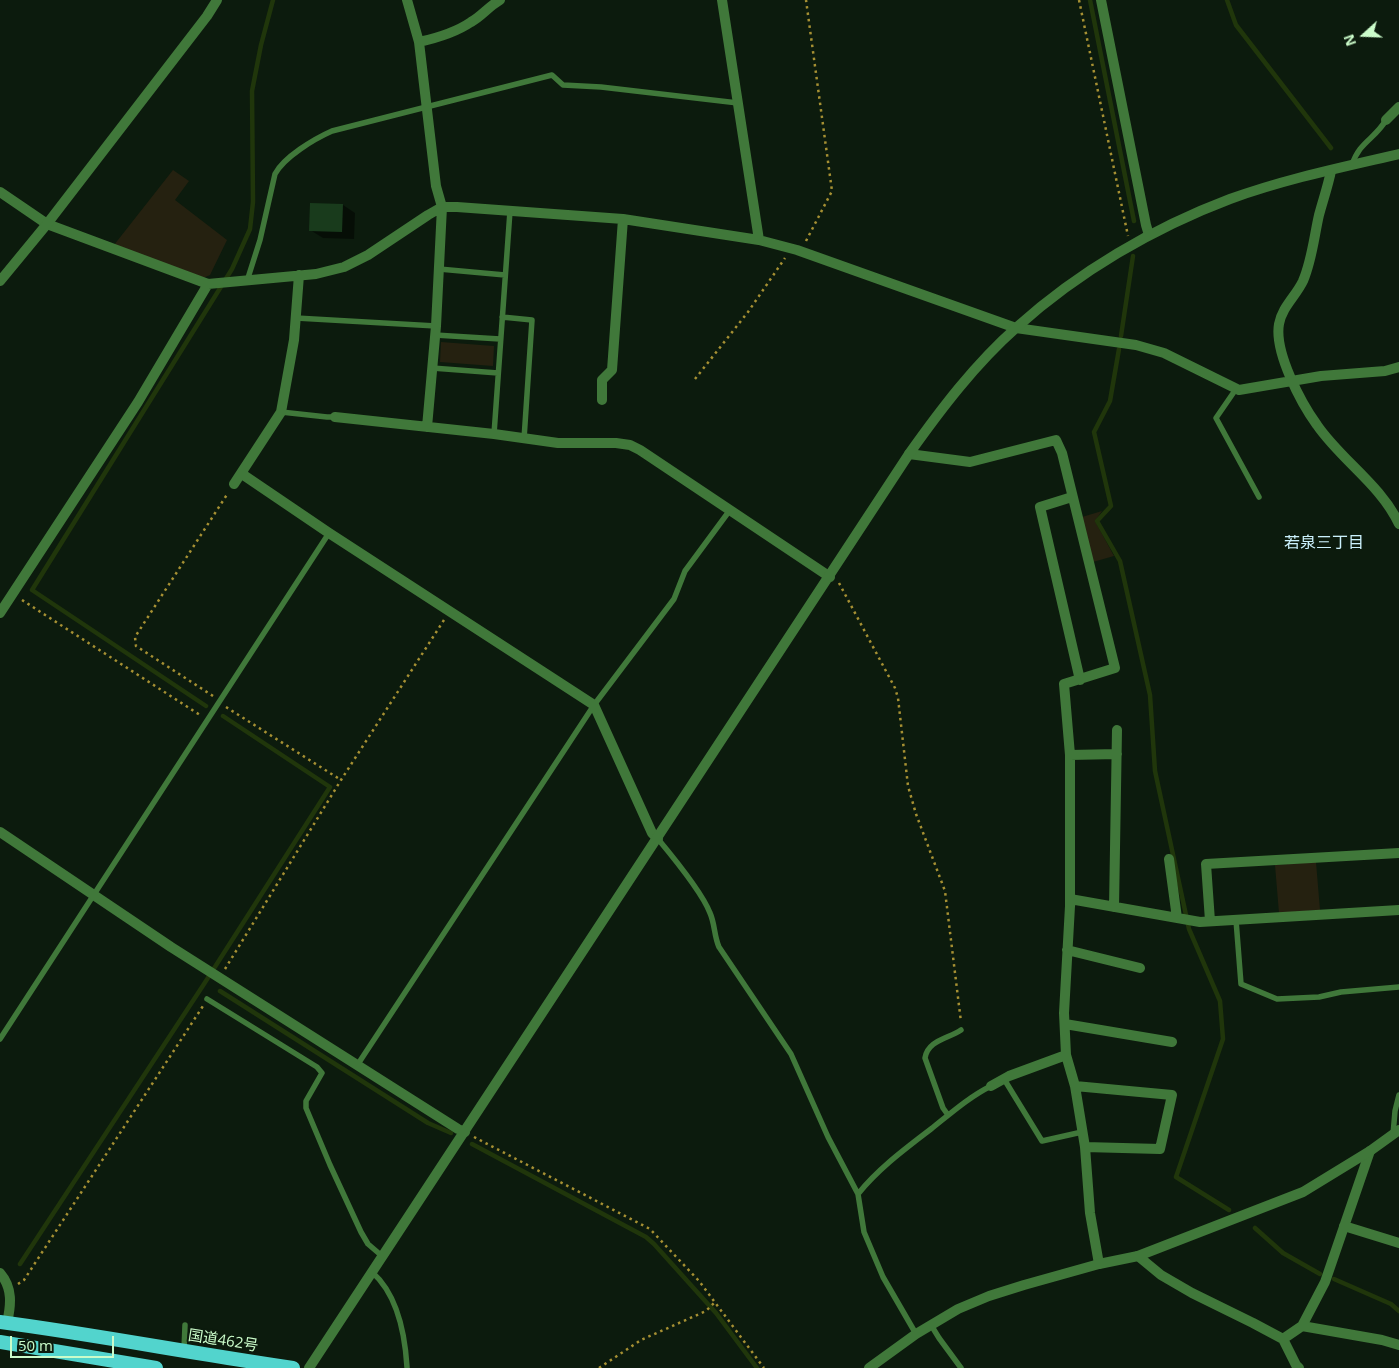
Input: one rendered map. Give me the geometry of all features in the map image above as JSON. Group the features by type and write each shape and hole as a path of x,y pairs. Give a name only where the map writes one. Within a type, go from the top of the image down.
{"highway":[{"name":"国道462号","path":"4,1323 89,1334 184,1352 293,1368"},
{"path":"0,1342 156,1368"}],"street":[{"path":"0,281 47,224 207,16 217,0"},
{"path":"407,0 419,42 436,186 442,207 440,269 427,428"},
{"path":"419,42 440,38 472,22 489,6 500,0"},
{"path":"722,0 759,240"},
{"path":"1102,0 1149,235"},
{"path":"1386,120 1399,107"},
{"path":"310,1368 909,454 947,402 969,376 1016,328 1068,287 1149,235 1232,198 1399,154"},
{"path":"1331,171 1311,254 1302,282 1286,306 1279,324 1280,349 1291,380 1316,425 1332,445 1359,471 1380,496 1399,524"},
{"path":"0,192 47,224 208,284 316,274 344,267 368,255 442,207 510,211 623,219 759,240 801,251 1016,328 1136,345 1164,353 1239,390 1291,380 1385,371 1399,367"},
{"path":"602,400 602,380 612,370 623,219"},
{"path":"234,484 281,412 294,340 299,276"},
{"path":"0,613 138,402 208,284"},
{"path":"335,417 494,434 558,443 616,443 630,445 830,577"},
{"path":"909,454 970,462 1056,440 1062,453 1115,668 1064,684 1070,755 1070,899 1064,1024 1066,1055 1075,1086 1085,1147 1090,1213 1100,1264"},
{"path":"242,474 329,533 594,705 652,833 658,839"},
{"path":"1072,497 1040,507 1080,680"},
{"path":"1114,907 1117,730"},
{"path":"1070,755 1117,754"},
{"path":"0,832 220,978 465,1132"},
{"path":"1210,921 1206,864 1399,853"},
{"path":"1169,859 1180,918"},
{"path":"1070,899 1194,921 1399,910"},
{"path":"1068,950 1140,968"},
{"path":"1064,1024 1172,1042"},
{"path":"991,1086 1004,1079 1066,1055"},
{"path":"1075,1086 1172,1095 1160,1149 1085,1147"},
{"path":"869,1368 931,1324 958,1309 989,1296 1100,1264 1138,1256 1304,1192 1396,1133"},
{"path":"1283,1339 1302,1326 1325,1282 1370,1151"},
{"path":"1344,1226 1399,1243"},
{"path":"1138,1256 1161,1276 1283,1339 1299,1368"},
{"path":"0,1273 9,1289 10,1308 4,1323"},
{"path":"1302,1326 1382,1340 1399,1345"}],"lane":[{"path":"247,281 260,240 275,174 279,166 319,137 332,131 552,75 563,85 601,87 738,103"},
{"path":"1352,165 1358,150 1383,126 1386,120"},
{"path":"494,434 510,211"},
{"path":"440,269 505,275"},
{"path":"502,317 532,320 524,439"},
{"path":"296,318 435,330 500,339"},
{"path":"432,368 498,374"},
{"path":"1236,389 1216,418 1259,497"},
{"path":"281,412 335,417"},
{"path":"358,1064 594,705 674,599 685,571 730,510"},
{"path":"0,1038 329,533"},
{"path":"658,839 705,902 711,914 715,938 719,947 791,1054 828,1138 858,1194 864,1232 884,1277 916,1334"},
{"path":"1236,920 1241,984 1277,999 1319,997 1341,992 1399,987"},
{"path":"207,999 317,1067 322,1073 306,1101 306,1108 361,1232 368,1244 382,1256"},
{"path":"948,1115 943,1108 926,1058 926,1052 930,1046 961,1030"},
{"path":"1004,1079 1042,1141 1082,1132"},
{"path":"858,1194 883,1166 948,1115 991,1086"},
{"path":"1396,1133 1395,1111 1399,1095"},
{"path":"372,1272 384,1284 391,1297 401,1328 407,1367"},
{"path":"931,1324 961,1368"},
{"path":"184,1352 185,1325"}],"path":[{"path":"801,251 832,191 806,0"},
{"path":"1079,0 1131,246"},
{"path":"695,380 748,312 786,257 789,248"},
{"path":"234,484 135,637 136,646 220,701 226,707 341,780"},
{"path":"830,577 840,584 895,688 898,698 908,786 916,814 938,870 946,899 960,1008 961,1030"},
{"path":"12,594 208,720"},
{"path":"220,978 341,780 450,611"},
{"path":"9,1289 24,1280 207,999"},
{"path":"465,1132 650,1229 699,1281 764,1368"},
{"path":"599,1368 641,1340 706,1311 715,1302"}],"shaded area":[{"path":"173,170 189,181 175,200 227,240 210,275 201,279 114,245"},
{"path":"441,342 494,346 493,366 440,362"},
{"path":"1102,511 1095,521 1114,556 1093,562 1082,517"},
{"path":"1316,862 1320,910 1279,913 1275,865"}],"building":[{"path":"310,203 343,204 342,232 309,231"}],"waterway":[{"path":"206,706 32,590 232,269 250,229 253,202 252,91 261,45 273,0"},
{"path":"1090,0 1134,221"},
{"path":"1227,0 1236,25 1331,148"},
{"path":"1121,336 1133,256"},
{"path":"1119,349 1110,401 1094,432 1111,506 1097,521 1120,561 1150,695 1155,771 1189,929 1220,1001 1223,1039 1176,1177 1229,1210"},
{"path":"20,1264 204,984 330,787 223,716"},
{"path":"220,991 428,1123 451,1133"},
{"path":"472,1144 646,1237 716,1313 757,1368"},
{"path":"1255,1228 1283,1253 1320,1274"},
{"path":"1334,1279 1391,1304 1399,1311"}],"district":[{"name":"若泉三丁目","path":"1324,543"}]}
